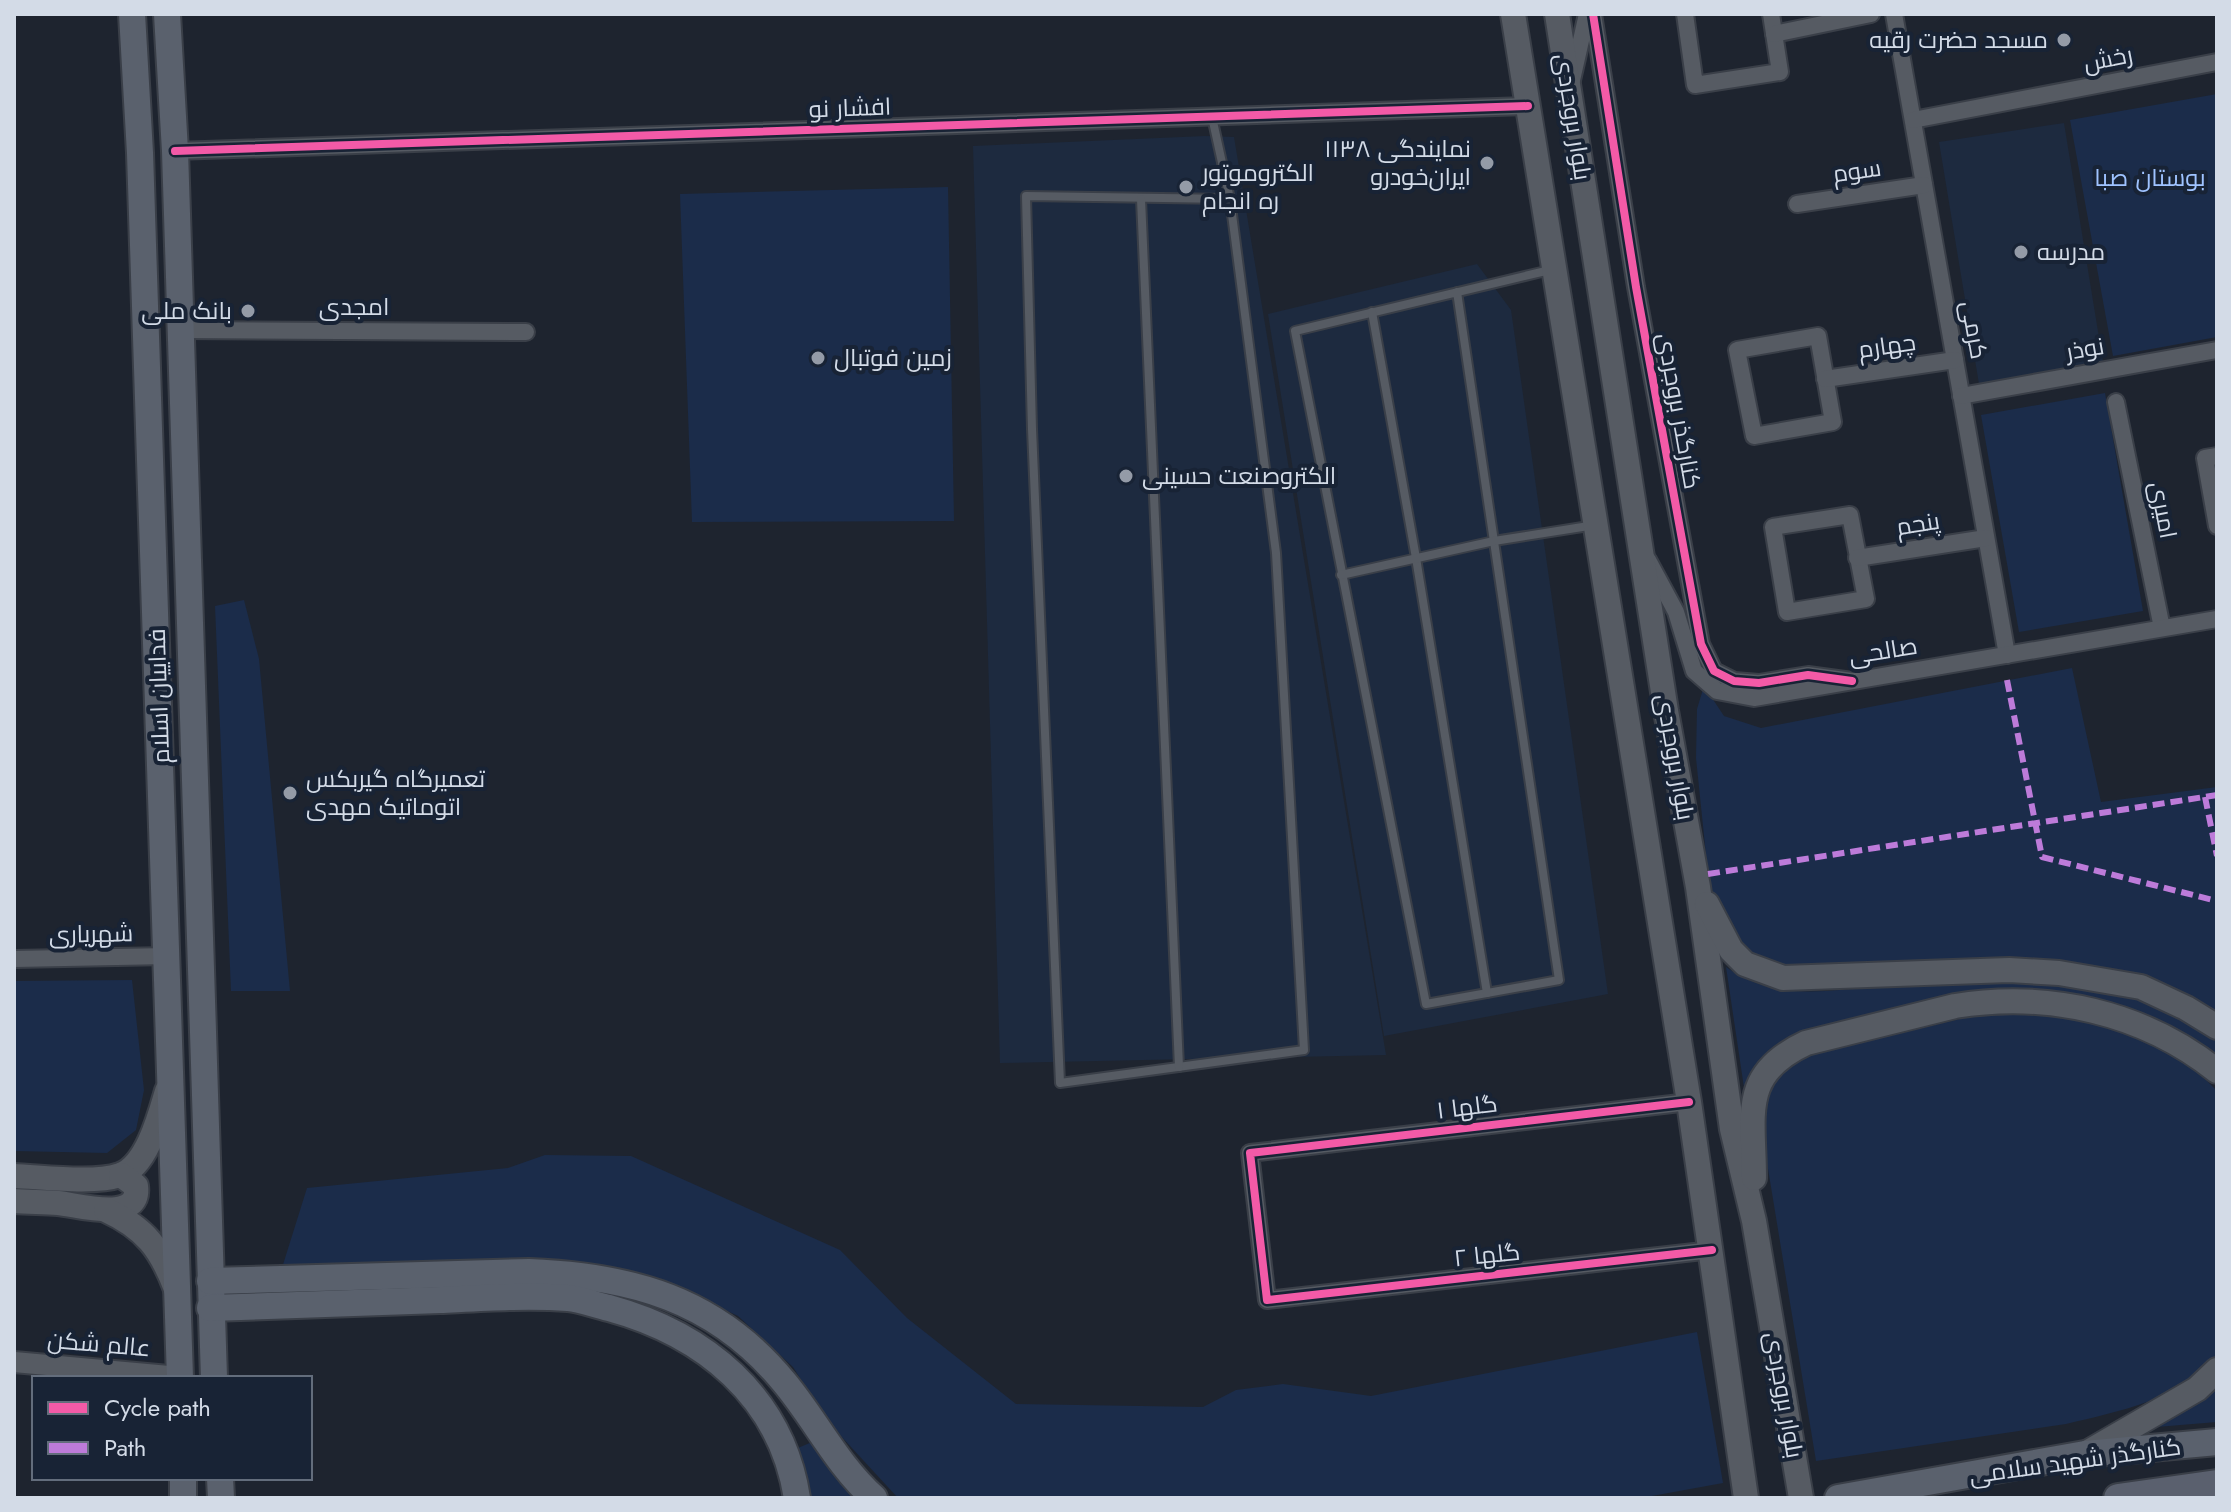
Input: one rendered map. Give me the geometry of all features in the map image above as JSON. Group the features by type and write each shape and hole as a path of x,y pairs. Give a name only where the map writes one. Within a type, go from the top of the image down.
{"highway":[{"path":"2118,1498 2217,1484"}],"main road":[{"name":"فداییان اسلام","path":"132,14 140,153 180,1376"},
{"name":"فداییان اسلام","path":"167,14 175,151 214,1376"},
{"name":"بلوار بروجردی","path":"1513,14 1689,1102 1746,1498"},
{"name":"بلوار بروجردی","path":"1557,14 1666,711 1698,887 1732,1129 1754,1221 1801,1498"},
{"path":"1698,887 1731,950 1745,964 1783,978 1950,971 2059,973 2141,987 2217,1027"},
{"path":"1754,1221 1753,1103 1758,1083 1768,1067 1784,1053 1806,1043 1955,1006 2029,1002 2084,1008 2119,1017 2182,1046 2217,1071"},
{"path":"14,1176 81,1179 121,1175 140,1159 158,1122 171,1073"},
{"path":"14,1201 106,1210 125,1208 134,1202 136,1186 121,1175"},
{"path":"106,1210 132,1222 147,1236 167,1264 178,1294"},
{"path":"210,1281 529,1272 575,1274 646,1287 701,1312 752,1347 784,1382 844,1466 874,1498"},
{"path":"210,1308 479,1298 570,1298 636,1316 694,1343 746,1388 776,1429 789,1460 797,1498"},
{"path":"2085,1454 2197,1389 2217,1370"},
{"name":"کنارگذر شهید سلامی","path":"1838,1498 2085,1454 2217,1442"}],"street":[{"path":"1569,93 1587,14"},
{"name":"کنارگذر بروجردی","path":"1593,14 1636,287 1701,644 1714,671 1734,681 1759,683 1808,675 1852,681"},
{"path":"1685,14 1695,85 1780,72 1771,14"},
{"path":"1774,34 1871,14"},
{"name":"کرمی","path":"1894,14 2007,655"},
{"name":"رخش","path":"1913,120 2217,62"},
{"name":"افشار نو","path":"175,151 1528,106"},
{"name":"سوم","path":"1797,204 1924,185"},
{"name":"امجدی","path":"181,330 526,332"},
{"path":"1818,336 1825,379 1833,422 1754,436 1737,350 1818,336"},
{"name":"نوذر","path":"1961,396 2217,350"},
{"name":"چهارم","path":"1825,379 1955,360"},
{"name":"امیری","path":"2116,402 2162,628"},
{"path":"2217,456 2205,458 2217,526"},
{"path":"1850,515 1857,558 1866,599 1787,612 1773,527 1850,515"},
{"name":"پنجم","path":"1857,558 1986,538"},
{"name":"صالحی","path":"1643,551 1676,612 1694,671 1717,691 1754,698 2217,619"},
{"name":"شهریاری","path":"14,959 168,956"},
{"name":"گلها ۱","path":"1267,1300 1250,1153 1689,1102"},
{"name":"گلها ۲","path":"1267,1300 1712,1250"},
{"name":"عالم شکن","path":"14,1362 169,1376"}],"lane":[{"path":"1212,116 1230,199 1276,553 1304,1050 1060,1083 1032,429 1026,196 1230,199"},
{"path":"1141,199 1179,1067"},
{"path":"1457,292 1559,980 1426,1004 1295,331 1372,312 1554,269"},
{"path":"1372,312 1416,558 1487,993"},
{"path":"1341,575 1494,541 1596,525"}],"shaded area":[{"name":"مدرسه","path":"2064,123 2103,362 1979,384 1939,142"},
{"path":"1234,137 1386,1055 1000,1063 973,146"},
{"path":"1477,264 1511,310 1608,994 1384,1036 1268,314"}],"green space":[{"name":"بوستان صبا","path":"2217,94 2217,337 2113,356 2070,120"},
{"name":"زمین فوتبال","path":"948,187 954,521 692,522 680,194"},
{"path":"2105,393 2143,611 2019,632 1981,415"},
{"path":"244,600 259,659 290,991 231,991 215,606"},
{"path":"2072,668 2101,802 2217,787 2217,1014 2162,986 1796,970 1747,953 1720,919 1708,874 1696,758 1697,709 1704,686 1724,716 1761,728"},
{"path":"1726,967 1744,978 1781,990 1820,991 1954,982 2030,981 2104,990 2140,1000 2202,1029 2217,1040 2217,1057 2197,1042 2151,1019 1951,995 1809,1029 1783,1041 1765,1054 1759,1063 1746,1101"},
{"path":"132,980 144,1090 136,1130 107,1153 14,1151 14,981"},
{"path":"1985,1013 2049,1015 2110,1026 2167,1050 2193,1068 2217,1091 2217,1357 2202,1372 2167,1394 2107,1414 2066,1424 1816,1461 1761,1126 1769,1089 1794,1059"},
{"path":"545,1155 631,1156 840,1250 907,1318 1016,1404 1203,1407 1236,1390 1283,1384 1371,1396 1697,1332 1723,1483 1641,1498 898,1498 828,1422 793,1367 738,1316 667,1283 603,1267 281,1271 307,1188 508,1168"},
{"path":"2217,1385 2217,1422 2132,1429"},
{"path":"812,1442 858,1498 807,1498 798,1448"}],"marked path":[{"path":"2007,680 2042,857 2217,901"},
{"path":"1708,874 2217,795"},
{"path":"2205,797 2217,856"}],"cycle path":[{"path":"1593,14 1636,287 1701,644 1714,671 1734,681 1759,683 1808,675 1852,681"},
{"path":"175,151 1528,106"},
{"path":"1689,1102 1250,1153 1267,1300 1712,1250"}],"place":[{"name":"مسجد حضرت رقیه","path":"2064,40"},
{"name":"نمایندگی ۱۱۳۸ ایران‌خودرو","path":"1487,163"},
{"name":"الکتروموتور ره انجام","path":"1186,187"},
{"name":"مدرسه","path":"2021,252"},
{"name":"بانک ملی","path":"248,311"},
{"name":"زمین فوتبال","path":"818,358"},
{"name":"الکتروصنعت حسینی","path":"1126,476"},
{"name":"تعمیرگاه گیربکس اتوماتیک مهدی","path":"290,793"}]}
